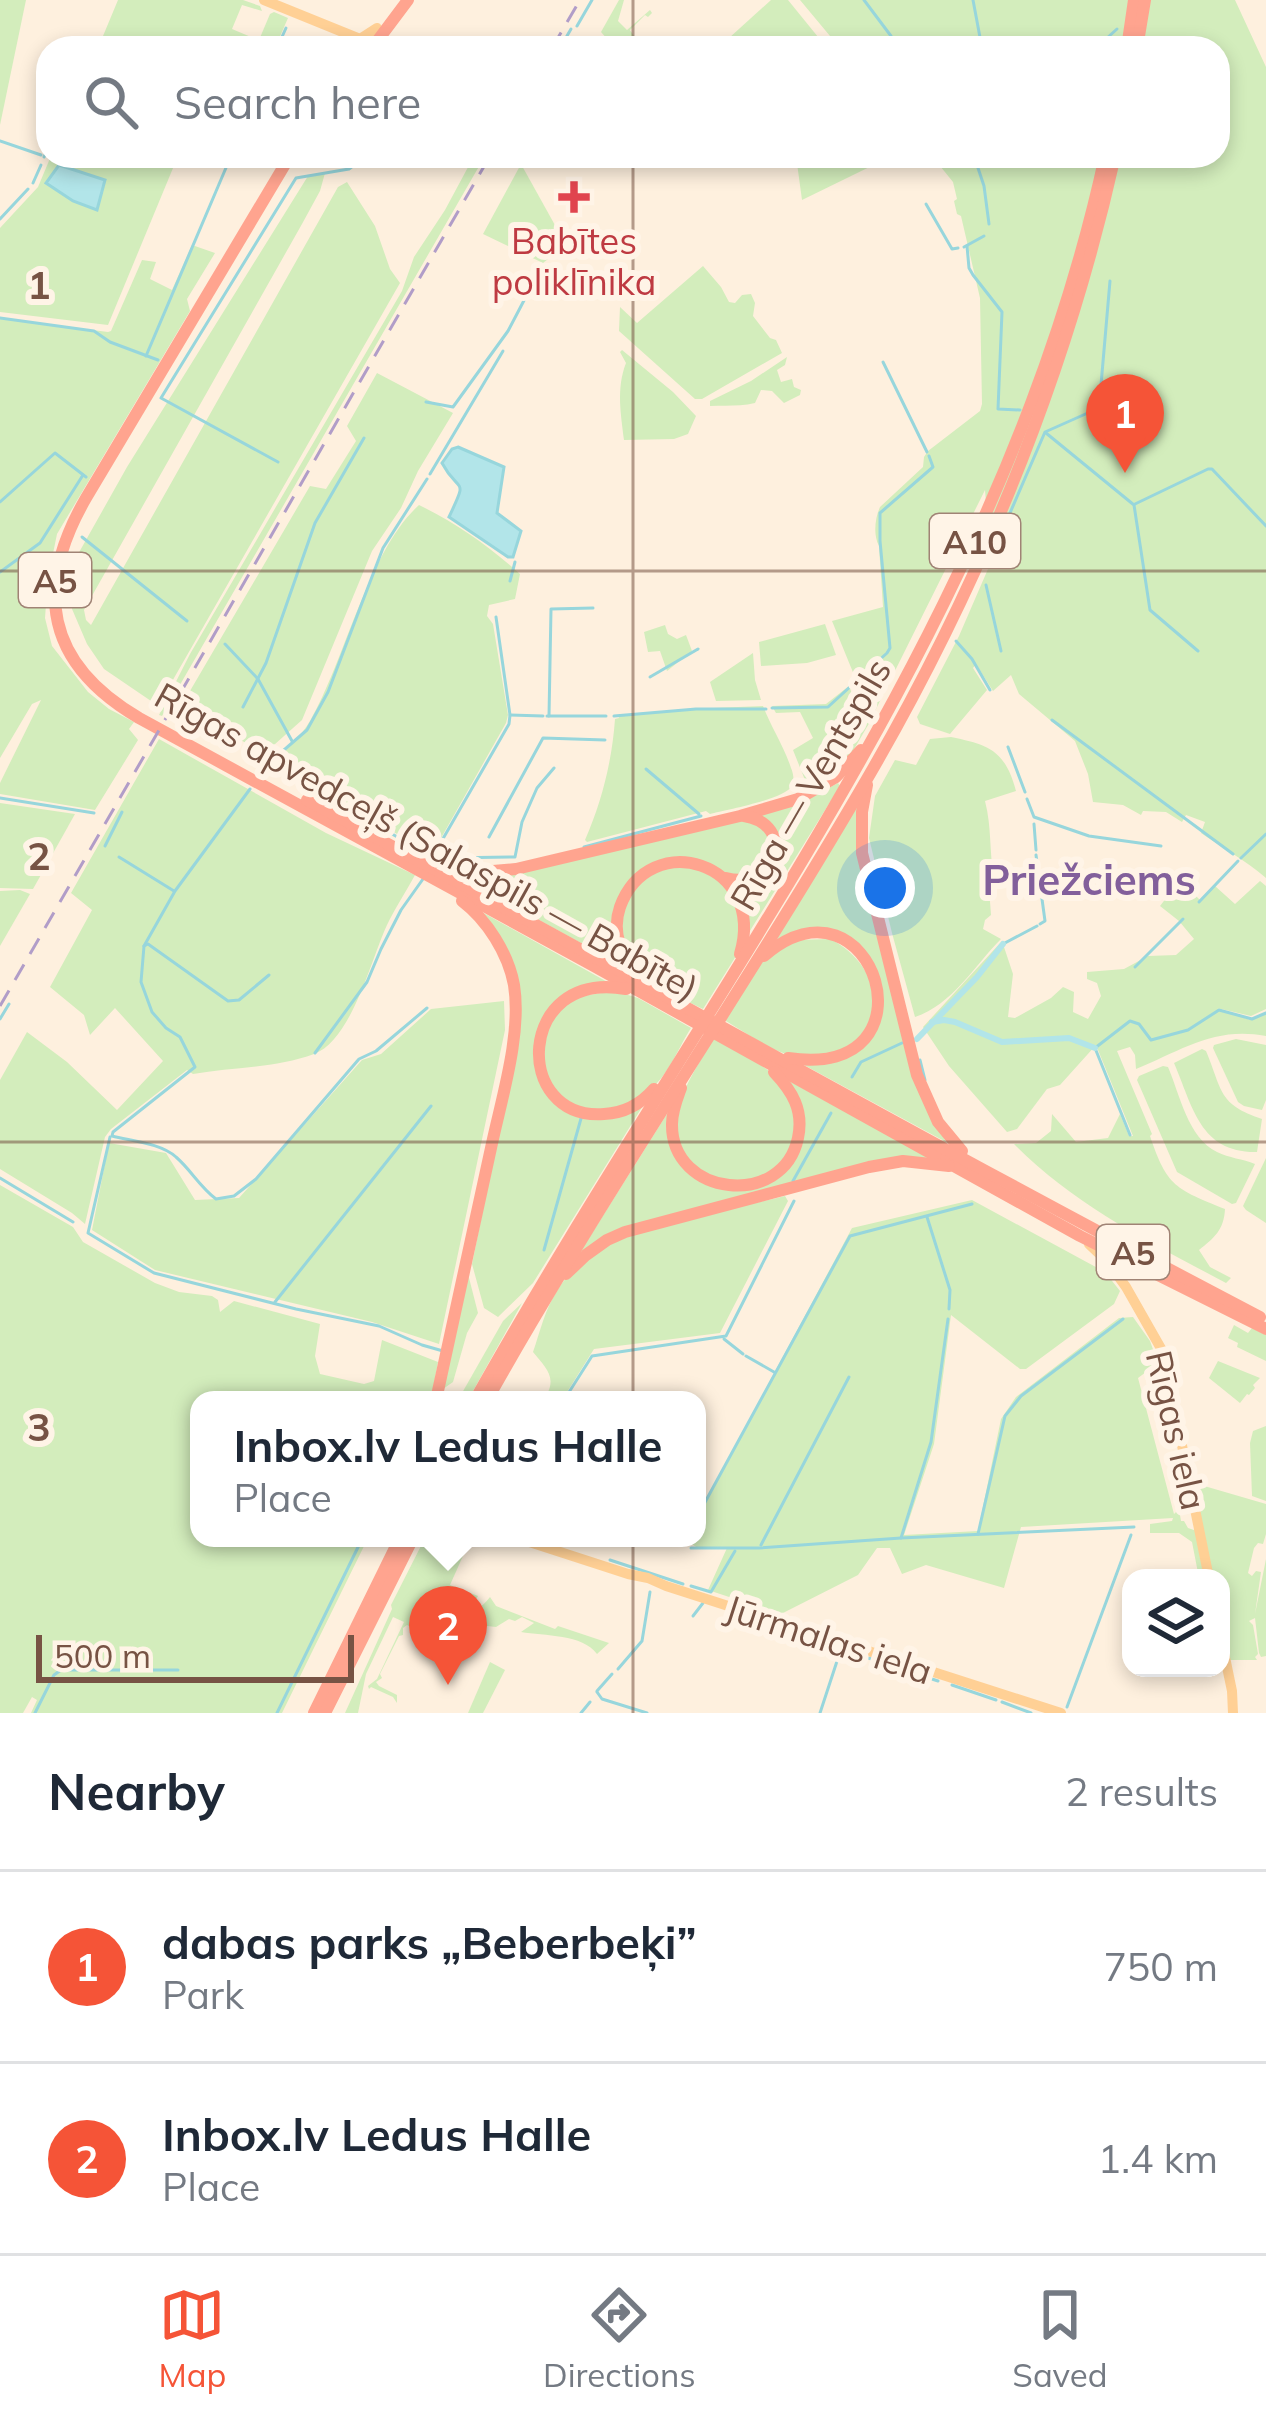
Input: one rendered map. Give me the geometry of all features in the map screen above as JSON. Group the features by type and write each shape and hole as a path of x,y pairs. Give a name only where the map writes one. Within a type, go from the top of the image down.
{"highway":[{"path":"380,36 398,0"},
{"path":"381,36 408,0"},
{"path":"1128,36 1134,0"},
{"path":"1139,36 1145,0"},
{"name":"Rīgas apvedceļš (Salaspils — Babīte)","path":"289,168 84,517 66,559 63,604 76,646 90,669 146,717 432,878 734,1038 777,1056 1080,1236 1266,1325"},
{"name":"Rīga — Ventspils","path":"492,1391 733,974 845,791 952,590 1010,460 1062,311 1102,168"},
{"name":"Rīga — Ventspils","path":"480,1391 549,1269 754,965 869,776 965,590 1041,412 1072,323 1112,168"},
{"path":"416,860 450,869 515,869 798,799 836,777 861,750 911,671"},
{"name":"Rīgas apvedceļš (Salaspils — Babīte)","path":"175,733 416,860 645,990"},
{"path":"869,776 862,812 862,853 917,1075 938,1122 965,1164"},
{"path":"645,990 617,935 618,913 629,890 644,874 672,863 693,863 734,880 764,873 773,858 775,839 755,818 740,816"},
{"path":"719,875 734,889 743,912 744,938 733,974"},
{"path":"432,878 474,910 493,935 510,969 515,1011 502,1098 438,1391"},
{"path":"754,965 792,937 824,934 856,949 870,965 877,984 876,1015 866,1036 852,1050 821,1061 777,1056"},
{"path":"645,990 596,986 571,994 556,1006 538,1041 546,1083 574,1109 615,1113 644,1100 684,1064"},
{"name":"Rīgas apvedceļš (Salaspils — Babīte)","path":"734,1038 760,1058 1266,1325"},
{"path":"684,1064 672,1120 681,1156 694,1172 713,1183 748,1186 780,1170 799,1134 794,1096 760,1058"},
{"path":"548,1292 607,1240 646,1226 869,1167 903,1161 965,1164"},
{"path":"314,1713 393,1547"},
{"path":"325,1713 408,1547"}],"main road":[{"path":"263,0 341,36"},
{"name":"Rīgas iela","path":"1080,1236 1126,1287 1166,1361 1207,1569"},
{"path":"1126,1287 1124,1272 1138,1266"},
{"name":"Jūrmalas iela","path":"545,1547 1061,1713"},
{"path":"1229,1677 1233,1713"}],"green space":[{"path":"0,0 26,0 0,125"},
{"path":"118,0 243,0 262,11 242,5 232,29 249,36 103,36"},
{"path":"619,0 624,0 618,21 627,30 650,10 652,13 630,30 634,36 601,32"},
{"path":"771,0 788,0 817,36 731,36"},
{"path":"800,0 1235,0 1266,67 1266,878 1201,833 1205,822 1186,815 1182,822 1166,812 1143,811 1141,815 1123,805 1093,802 1075,741 1019,694 1011,675 993,691 976,664 973,668 987,690 950,734 920,724 917,717 991,562 985,490 874,713 868,709 832,621 883,607 875,532 880,507 923,467 928,451 980,411 982,404 980,298 953,182 942,168 1230,168 1230,36 830,36"},
{"path":"270,14 288,18 280,36 261,36"},
{"path":"46,168 173,168 108,325 0,312 0,228 38,187"},
{"path":"468,168 478,168 159,715 402,291 414,257"},
{"path":"519,168 523,168 566,245 543,263 483,234"},
{"path":"798,168 867,168 802,200"},
{"path":"325,173 302,224 84,610 91,625 338,187 347,182 375,226 400,283 166,692 151,701 104,669 87,644 72,609 77,556 308,176"},
{"path":"192,245 215,253 187,299 190,311 57,534 48,578 45,618 52,646 88,692 134,722 129,729 138,740 95,810 0,794 0,783 41,700 32,704 0,758 0,318 111,331 142,260 156,262 150,279 172,290"},
{"path":"703,266 729,302 751,294 753,316 782,353 695,399 619,331 620,307 637,323"},
{"path":"622,350 696,416 688,434 674,439 624,440 620,392 626,363"},
{"path":"787,357 777,370 781,382 792,379 800,395 784,403 772,391 761,390 755,403 710,406 710,401"},
{"path":"377,373 453,413 372,551 302,720 265,753 180,708 310,486 326,489 356,441 347,426"},
{"path":"419,505 472,536 520,574 515,599 489,605 487,616 493,624 506,723 432,854 273,763 310,721 385,550"},
{"path":"825,624 836,655 807,663 761,666 759,642"},
{"path":"665,625 677,639 686,635 692,651 667,671 660,651 648,652 644,632"},
{"path":"753,653 761,700 716,701 710,682"},
{"path":"849,686 861,716 871,720 850,756 805,780 793,750 813,738 800,712 776,713 772,706 826,704"},
{"path":"763,706 792,772 793,784 787,791 741,807 585,840 605,781 618,715"},
{"path":"951,737 994,752 1007,766 1016,791 985,801 994,878 989,888 991,915 983,929 1001,939 952,994 915,1017 869,838 875,796 895,760 916,765 930,739"},
{"path":"159,739 326,833 415,875 387,925 350,1016 327,1046 285,1062 193,1074 187,1070 105,1137 85,1224 0,1169 0,1080 27,1032 117,1110 163,1061 115,1008 90,1035 84,1015 50,987 92,910 71,893"},
{"path":"838,783 748,934 734,885 750,883 778,853 760,816"},
{"path":"0,803 75,814 33,889 0,888"},
{"path":"858,803 856,821 918,1087 946,1142 804,1065 836,1061 881,1013 860,948 798,932 775,941"},
{"path":"740,817 765,827 772,848 760,871 729,876 713,867 650,867 614,918 628,969 456,874 505,876"},
{"path":"687,865 718,877 741,913 736,956 703,1009 638,972 622,934 626,906 640,883 659,870"},
{"path":"1180,880 1200,900 1215,886 1235,904 1260,881 1266,886 1266,1009 1251,1016 1217,1008 1250,1020 1266,1013 1266,1036 1215,1037 1136,1069 1130,1047 1117,1051 1168,1176 1184,1191 1225,1209 1217,1233 1199,1250 1210,1267 1231,1278 1226,1283 1088,1204 1014,1144 1036,1143 1051,1131 1052,1114 1076,1142 1108,1138 1120,1114 1133,1136 1096,1045 1060,1085 1047,1089 1017,1129 1007,1132 949,1066 923,1027 1002,941 1013,974 1008,1017 1015,1018 1063,987 1074,992 1073,1012 1088,1019 1101,996 1087,972 1124,969 1148,956 1176,955 1194,939 1160,906"},
{"path":"0,891 30,894 0,946"},
{"path":"480,911 611,984 556,1002 537,1067 579,1114 644,1104 533,1283 498,1317 484,1308 472,1264 511,1071 517,989"},
{"path":"830,939 851,953 872,989 867,1026 854,1041 835,1052 797,1057 775,1050 724,1020 764,959 793,940"},
{"path":"615,991 638,998 691,1028 665,1073 643,1095 614,1108 583,1108 557,1093 548,1079 544,1032 569,998"},
{"path":"504,1001 505,1030 439,1344 372,1322 155,1270 92,1230 109,1143 166,1153 195,1200 239,1198 362,1060 381,1054 431,1009"},
{"path":"714,1038 763,1067 780,1083 793,1111 793,1141 787,1155 760,1178 718,1182 686,1158 679,1143 676,1128 682,1096"},
{"path":"1236,1039 1266,1045 1262,1110 1238,1102 1213,1048"},
{"path":"1202,1049 1229,1102 1262,1119 1257,1152 1223,1145 1194,1111 1174,1063"},
{"path":"1168,1067 1199,1137 1217,1152 1255,1164 1236,1203 1177,1172 1137,1080"},
{"path":"786,1079 940,1163 907,1160 660,1219 577,1257 670,1109 682,1163 747,1189 799,1145"},
{"path":"1266,1158 1266,1223 1243,1206"},
{"path":"0,1185 73,1227 83,1242 155,1283 212,1296 220,1312 234,1301 320,1324 315,1356 320,1374 364,1384 374,1381 382,1340 438,1362 433,1391 190,1391 190,1547 364,1547 282,1713 31,1713 37,1700 32,1697 23,1713 0,1713"},
{"path":"785,1196 788,1201 720,1333 594,1349 568,1391 548,1391 548,1372 533,1352 560,1286 585,1259 614,1241 687,1218"},
{"path":"972,1200 1105,1272 1120,1291 1114,1304 1026,1369 951,1315 934,1444 904,1535 978,1531 1001,1419 1016,1397 1119,1318 1133,1317 1158,1363 1138,1378 1174,1514 1179,1509 1181,1521 1197,1531 1204,1569 1197,1569 1192,1542 1179,1533 1150,1533 1150,1524 1173,1518 1021,1527 1004,1588 926,1565 902,1574 890,1548 877,1548 858,1575 781,1614 708,1590 727,1548 696,1547 706,1547 706,1500 852,1228"},
{"path":"468,1274 478,1313 453,1382 443,1389"},
{"path":"522,1303 473,1391 463,1391 503,1321"},
{"path":"1234,1325 1266,1335 1266,1361 1228,1338"},
{"path":"1218,1361 1260,1378 1240,1403 1209,1378"},
{"path":"1266,1426 1266,1501 1252,1496 1250,1443 1253,1431"},
{"path":"1194,1483 1266,1504 1266,1534 1263,1544 1254,1548 1248,1573 1261,1572 1255,1614 1266,1559 1266,1656 1259,1653 1255,1618 1249,1621 1257,1660 1230,1660 1230,1569 1210,1569"},
{"path":"420,1547 467,1547 450,1585 478,1596 471,1608 452,1614 439,1640 407,1625 403,1628 376,1682 397,1695 397,1703 368,1686 377,1679 404,1622 393,1617 366,1674 358,1713 345,1713 392,1609"},
{"path":"490,1597 496,1606 555,1629 558,1626 609,1643 597,1654 573,1639 521,1632 534,1623 522,1617 487,1626 456,1649 443,1643 460,1620"},
{"path":"490,1662 505,1670 483,1713 468,1713"}],"water":[{"path":"57,168 105,180 97,210 46,183"},
{"path":"458,447 504,467 497,513 521,531 513,557 449,517 460,490 442,463"}],"waterway":[{"path":"577,26 592,0"},
{"path":"864,0 891,36"},
{"path":"973,0 980,36"},
{"path":"282,36 286,28"},
{"path":"567,36 571,29"},
{"path":"1109,36 1117,29"},
{"path":"0,141 36,153"},
{"path":"33,183 40,168"},
{"path":"146,356 226,168"},
{"path":"278,462 161,398 296,178 350,168"},
{"path":"978,168 989,224"},
{"path":"0,219 28,189"},
{"path":"926,204 952,249 958,248"},
{"path":"964,247 984,236"},
{"path":"967,246 969,268 1002,312 998,409 1020,410"},
{"path":"426,402 453,407 508,331 542,266"},
{"path":"997,543 1045,432 1099,408 1110,281"},
{"path":"0,318 94,331 158,360"},
{"path":"430,474 503,351"},
{"path":"883,362 927,452"},
{"path":"1046,433 1134,505 1150,610 1198,651"},
{"path":"243,707 266,663 315,523 364,438"},
{"path":"0,502 55,453 86,477"},
{"path":"772,708 828,707 887,653 880,513 933,467 929,456"},
{"path":"1135,504 1212,469 1266,526"},
{"path":"0,572 40,543 83,475"},
{"path":"427,479 383,548 328,692 307,730 269,763 432,857 452,862"},
{"path":"82,537 187,621"},
{"path":"510,581 515,562"},
{"path":"986,585 1001,651"},
{"path":"549,716 551,609 593,608"},
{"path":"433,856 509,724 496,617"},
{"path":"956,641 990,690"},
{"path":"225,644 258,679 292,741"},
{"path":"650,677 698,649"},
{"path":"614,716 766,709"},
{"path":"510,715 543,716"},
{"path":"547,716 606,716"},
{"path":"1052,720 1233,854"},
{"path":"489,837 543,738 605,740"},
{"path":"1008,747 1025,792"},
{"path":"445,858 515,857 522,822 537,788 554,768"},
{"path":"646,769 699,814"},
{"path":"250,789 175,891 144,946 141,982 152,1012 180,1037 195,1067 112,1136 170,1152 216,1199 234,1196 256,1179 359,1059 376,1051 427,1008"},
{"path":"0,798 94,813"},
{"path":"1027,799 1034,817 1089,836 1161,846"},
{"path":"105,846 122,812"},
{"path":"584,847 701,816"},
{"path":"1034,824 1036,850"},
{"path":"1241,858 1266,834"},
{"path":"1036,855 1045,921 1040,924"},
{"path":"119,857 174,891"},
{"path":"1199,902 1238,861"},
{"path":"315,1053 367,982 401,910 423,879"},
{"path":"1135,967 1183,919"},
{"path":"1003,944 1037,926"},
{"path":"144,946 148,944 228,1001 239,1000 269,975"},
{"path":"917,1039 1003,944"},
{"path":"0,1019 9,1004"},
{"path":"1130,1135 1095,1048 1130,1021 1139,1024 1151,1040 1188,1030 1219,1010 1252,1019 1266,1013"},
{"path":"932,1022 955,1022 1002,1042 1069,1038 1095,1048"},
{"path":"852,1077 861,1062 902,1043"},
{"path":"920,1060 925,1080"},
{"path":"275,1302 431,1106"},
{"path":"793,1181 831,1113"},
{"path":"544,1250 582,1115"},
{"path":"110,1137 88,1233 154,1273 379,1326 443,1351"},
{"path":"0,1178 73,1222"},
{"path":"570,1391 592,1356 726,1336 794,1201"},
{"path":"706,1500 850,1236 972,1204"},
{"path":"927,1217 950,1290 949,1309"},
{"path":"901,1538 931,1442 948,1319"},
{"path":"978,1534 1005,1416 1021,1396 1123,1319"},
{"path":"724,1339 743,1354"},
{"path":"746,1356 774,1372"},
{"path":"761,1545 849,1377"},
{"path":"691,1548 1134,1527"},
{"path":"1067,1707 1131,1535"},
{"path":"277,1713 358,1547"},
{"path":"691,1586 711,1592 735,1551"},
{"path":"610,1560 683,1584"},
{"path":"618,1669 642,1641 650,1592"},
{"path":"693,1616 703,1603"},
{"path":"820,1713 841,1649 938,1681"},
{"path":"35,1713 61,1670 178,1670"},
{"path":"597,1691 612,1674"},
{"path":"952,1685 996,1700"},
{"path":"597,1692 602,1699 647,1713"},
{"path":"581,1713 590,1702"},
{"path":"1002,1702 1031,1713"}],"railway":[{"path":"559,36 580,0"},
{"path":"0,1006 483,168"}],"place":[{"name":"Babītes poliklīnika","path":"574,197"},
{"name":"dabas parks „Beberbeķi”","path":"1125,473"},
{"name":"Inbox.lv Ledus Halle","path":"448,1685"}],"district":[{"name":"Priežciems","path":"1089,879"}]}
